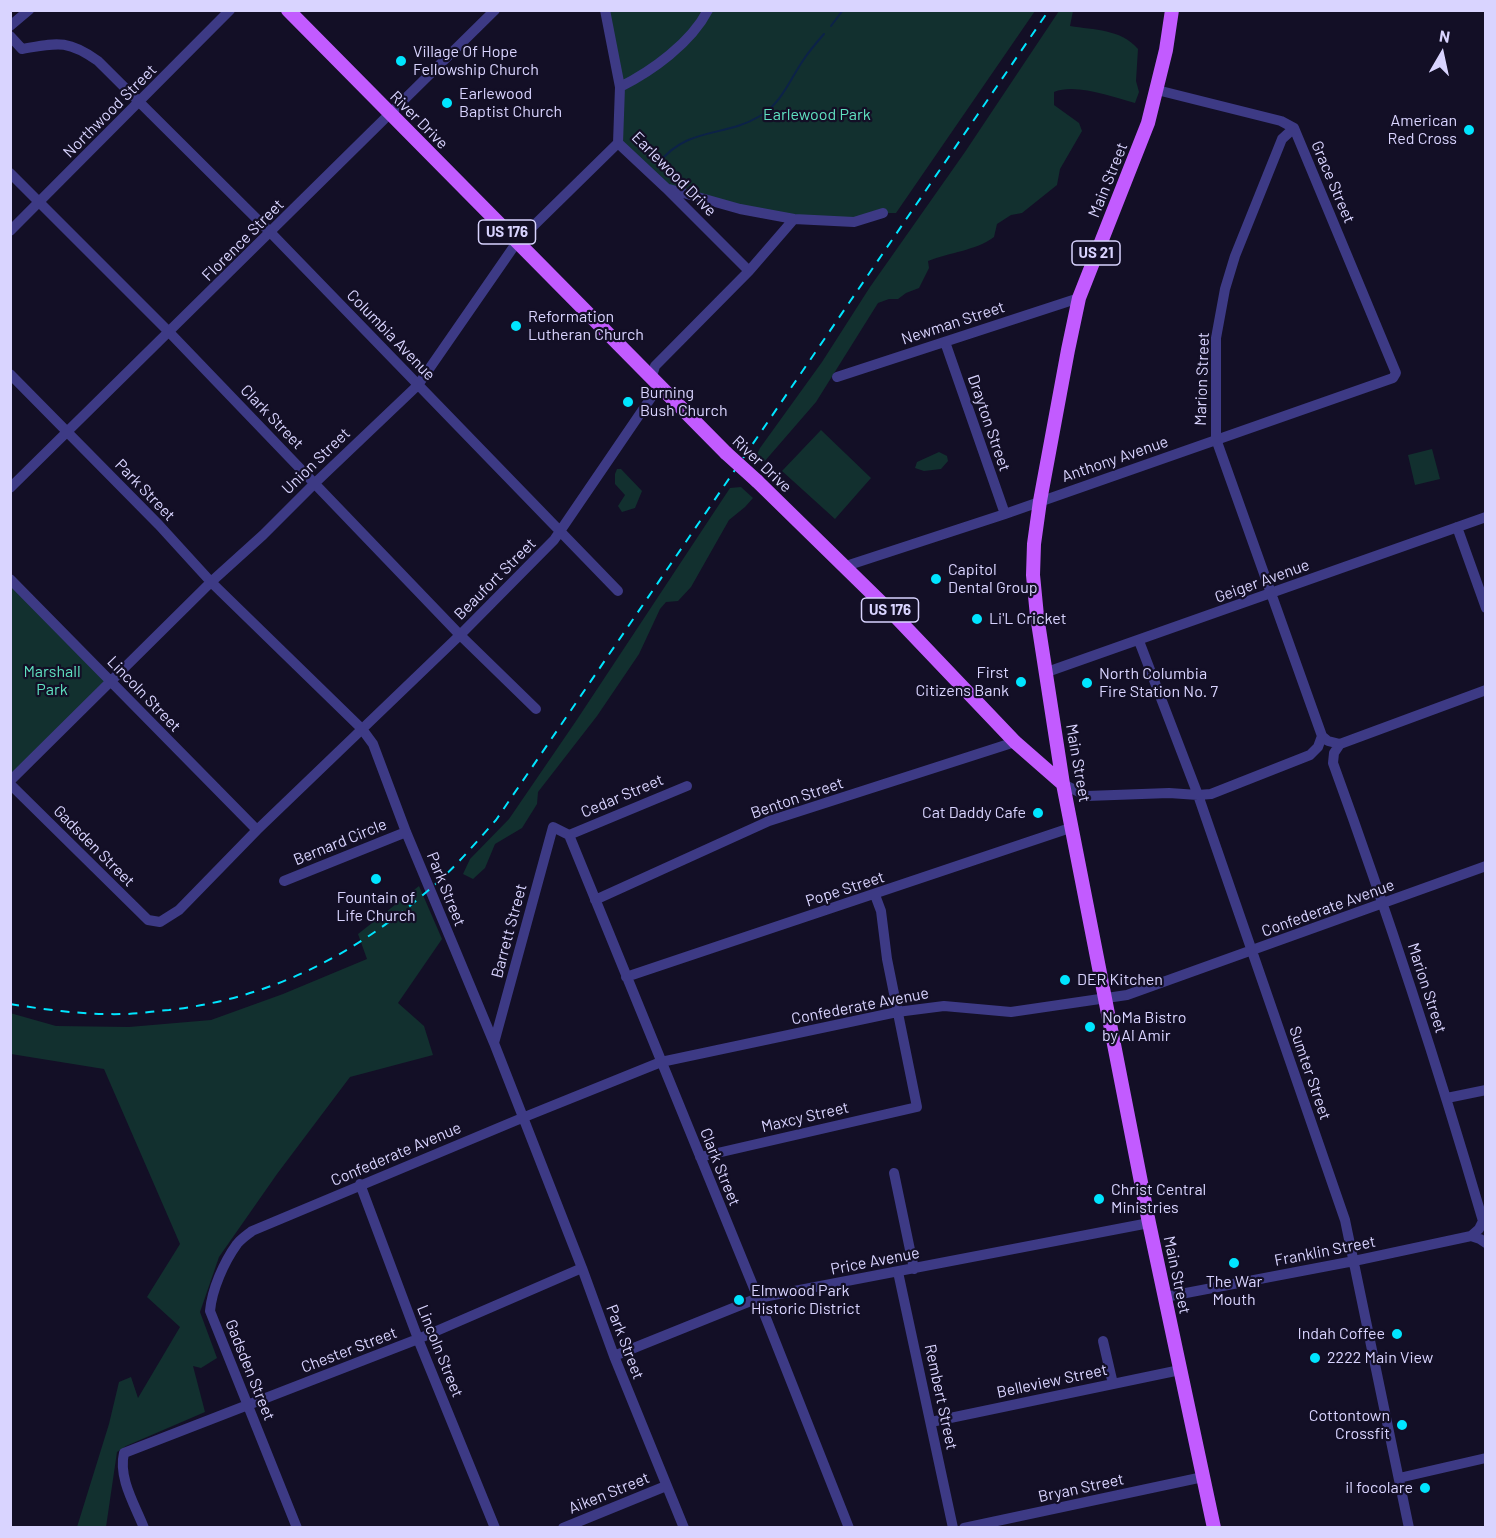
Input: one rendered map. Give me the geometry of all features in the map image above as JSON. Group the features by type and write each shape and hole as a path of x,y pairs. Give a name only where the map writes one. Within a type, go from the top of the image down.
{"main road":[{"name":"River Drive","path":"288,10 726,453 846,566 1015,742 1063,784"},
{"name":"Main Street","path":"1172,10 1157,90 1135,157 1079,298 1040,501 1034,544 1033,574 1037,616 1063,784 1149,1223 1214,1527"}],"street":[{"path":"10,26 29,10"},
{"name":"Northwood Street","path":"10,231 140,103 230,10"},
{"name":"Florence Street","path":"10,488 170,333 495,10"},
{"name":"Earlewood Drive","path":"605,10 620,87 618,143 666,188 748,272"},
{"path":"620,87 659,64 692,33 708,10"},
{"name":"Columbia Avenue","path":"10,36 22,49 57,43 80,48 98,60 271,233 618,591"},
{"name":"Grace Street","path":"1157,90 1281,121 1294,128 1396,373 1393,378"},
{"name":"Marion Street","path":"1294,128 1282,139 1235,256 1225,289 1216,338 1216,439 1322,736"},
{"name":"Union Street","path":"10,782 211,582 263,535 418,385 517,242 618,143"},
{"name":"Clark Street","path":"10,173 170,333 460,635 536,710"},
{"path":"666,188 740,210 794,219 854,222 883,213"},
{"path":"659,386 652,376 655,366 748,272 794,219"},
{"name":"Newman Street","path":"837,377 1079,298"},
{"name":"Drayton Street","path":"945,342 1005,514"},
{"name":"Park Street","path":"10,374 211,582 363,729 373,744 406,832 494,1044 614,1356 684,1527"},
{"name":"Anthony Avenue","path":"846,566 1005,514 1393,378"},
{"name":"Beaufort Street","path":"160,922 179,910 257,830 460,635 561,532 659,386"},
{"name":"Geiger Avenue","path":"1047,672 1485,518"},
{"path":"1458,527 1485,608"},
{"name":"Lincoln Street","path":"10,579 257,830"},
{"name":"Sumter Street","path":"1139,641 1198,795 1345,1220 1409,1527"},
{"path":"1063,784 1087,796 1211,794 1310,755 1318,747 1322,736 1328,741 1340,744 1485,690"},
{"name":"Benton Street","path":"595,900 769,821 1015,742"},
{"path":"1333,763 1334,753 1340,744"},
{"path":"1310,755 1324,756 1333,763"},
{"name":"Marion Street","path":"1333,763 1384,903 1447,1098 1484,1223"},
{"name":"Gadsden Street","path":"10,782 148,920 160,922"},
{"name":"Cedar Street","path":"569,835 687,786"},
{"name":"Barrett Street","path":"494,1044 553,827 569,835"},
{"name":"Pope Street","path":"626,977 1073,828"},
{"name":"Bernard Circle","path":"284,881 406,832"},
{"name":"Clark Street","path":"569,835 849,1527"},
{"name":"Confederate Avenue","path":"252,1231 360,1184 661,1062 897,1012 944,1006 1011,1012 1127,995 1485,866"},
{"path":"875,895 881,910 897,1012"},
{"name":"Maxcy Street","path":"700,1157 917,1107 897,1012"},
{"path":"1447,1098 1485,1090"},
{"path":"894,1173 914,1269"},
{"name":"Lincoln Street","path":"360,1184 418,1339 495,1527"},
{"name":"Price Avenue","path":"614,1356 758,1298 1149,1223"},
{"path":"1471,1236 1484,1223"},
{"name":"Gadsden Street","path":"252,1231 238,1243 225,1266 212,1297 210,1311 297,1527"},
{"path":"1471,1236 1485,1243"},
{"name":"Franklin Street","path":"1165,1297 1471,1236"},
{"name":"Chester Street","path":"144,1527 121,1466 124,1453 418,1339 582,1268"},
{"name":"Rembert Street","path":"898,1272 953,1527"},
{"path":"1103,1341 1113,1384"},
{"name":"Belleview Street","path":"932,1422 1180,1370"},
{"path":"1399,1478 1485,1458"},
{"name":"Bryan Street","path":"964,1527 1203,1477"},
{"name":"Aiken Street","path":"563,1527 666,1486"}],"green space":[{"name":"Earlewood Park","path":"605,11 1035,11 896,213 883,213 854,222 794,219 666,188 618,143 620,87"},
{"path":"1059,11 1073,11 1070,26 1115,34 1131,42 1138,49 1136,81 1139,92 1135,103 1083,90 1054,92 1054,105 1079,123 1082,131 1060,169 1057,185 1022,213 1011,215 997,224 994,237 987,242 928,261 929,268 919,288 898,299 878,303 816,402 764,462 757,463 755,458 760,448 822,362 870,287 965,152"},
{"path":"821,430 871,478 835,519 782,471"},
{"path":"1432,449 1440,479 1415,485 1408,455"},
{"path":"939,452 947,456 948,461 941,469 924,471 915,468 917,462"},
{"path":"617,469 621,469 642,491 635,508 622,512 618,506 625,495 615,484"},
{"path":"741,487 753,498 729,520 691,587 678,601 666,602 660,609 639,654 597,716 538,792 537,804 522,828 495,844 485,868 473,879 463,874 470,859 509,819 730,488"},
{"name":"Marshall Park","path":"11,579 111,681 11,781"},
{"path":"419,886 442,939 398,1003 424,1026 433,1055 350,1077 277,1174 219,1257 200,1312 217,1358 201,1368 193,1366 205,1412 117,1452 106,1527 77,1527 109,1424 119,1382 131,1377 138,1398 180,1327 147,1297 180,1244 104,1069 11,1054 10,1013 56,1026 129,1027 211,1020 283,994 367,959 358,934"}],"waterway":[{"path":"831,26 843,10"},
{"path":"658,164 669,152 681,144 706,134 746,123 768,111 780,98 806,56 824,34"}],"railway":[{"path":"10,1004 81,1013 130,1014 208,1004 245,995 315,967 348,949 380,929 447,873 496,820 1049,10"}],"place":[{"name":"Village Of Hope Fellowship Church","path":"401,61"},
{"name":"Earlewood Baptist Church","path":"447,103"},
{"name":"American Red Cross","path":"1469,130"},
{"name":"Reformation Lutheran Church","path":"516,326"},
{"name":"Burning Bush Church","path":"628,402"},
{"name":"Capitol Dental Group","path":"936,579"},
{"name":"Li'L Cricket","path":"977,619"},
{"name":"First Citizens Bank","path":"1021,682"},
{"name":"North Columbia Fire Station No. 7","path":"1087,683"},
{"name":"Cat Daddy Cafe","path":"1038,813"},
{"name":"Fountain of Life Church","path":"376,879"},
{"name":"DER Kitchen","path":"1065,980"},
{"name":"NoMa Bistro by Al Amir","path":"1090,1027"},
{"name":"Christ Central Ministries","path":"1099,1199"},
{"name":"The War Mouth","path":"1234,1263"},
{"name":"Elmwood Park Historic District","path":"739,1300"},
{"name":"Indah Coffee","path":"1397,1334"},
{"name":"2222 Main View","path":"1315,1358"},
{"name":"Cottontown Crossfit","path":"1402,1425"},
{"name":"il focolare","path":"1425,1488"}]}
